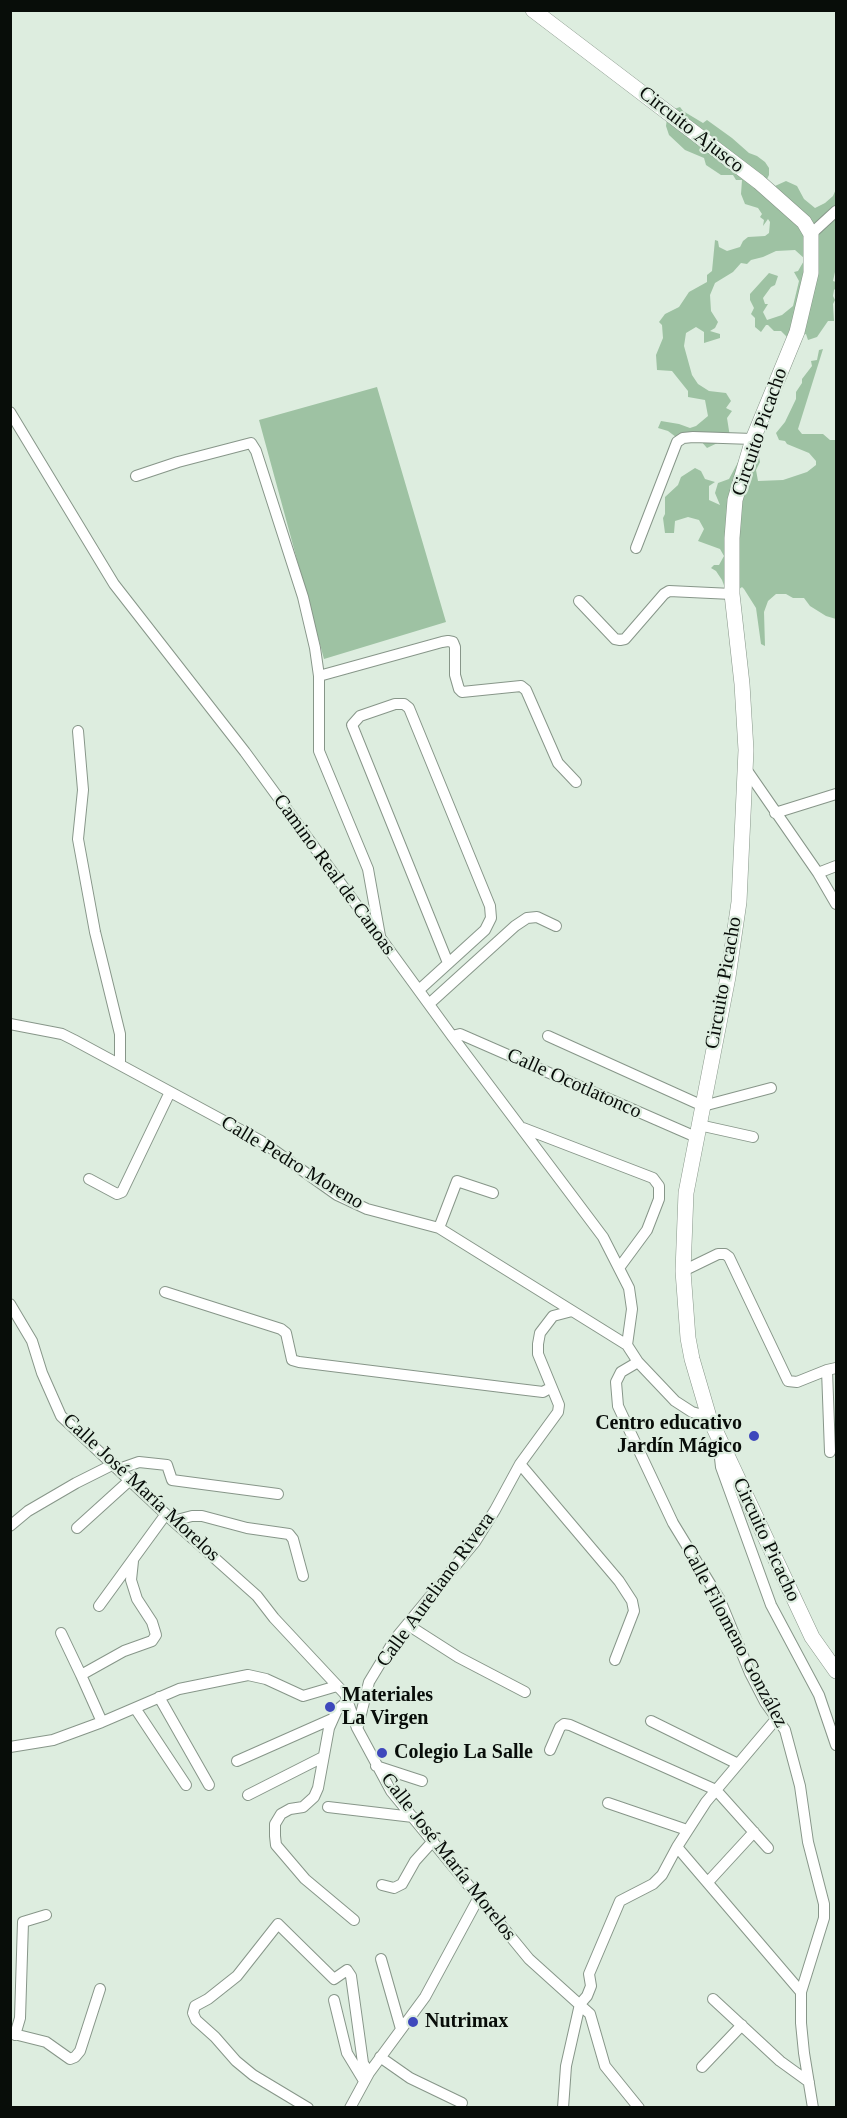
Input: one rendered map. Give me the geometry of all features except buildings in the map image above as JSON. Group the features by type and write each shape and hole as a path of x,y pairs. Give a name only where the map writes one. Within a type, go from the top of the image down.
{"main road":[{"name":"Circuito Ajusco","path":"533,10 759,182 804,222 811,234"},
{"name":"Circuito Picacho","path":"811,234 811,273 797,332 753,439 735,500 732,594 742,684 746,769 739,902 728,977 686,1193 683,1271 688,1338 709,1417 812,1637 837,1671"}],"street":[{"path":"811,234 837,211"},
{"name":"Camino Real de Canoas","path":"10,412 114,584 245,752 452,1036 603,1237 628,1288 632,1309 627,1345"},
{"path":"636,548 677,442 683,438 693,437 753,439"},
{"path":"136,476 178,462 251,443 256,451 303,597 315,648 319,676 319,752 368,869 381,939"},
{"path":"579,601 615,639 620,640 625,639 669,591 732,594"},
{"path":"319,676 448,640 453,642 455,675 459,689 462,692 521,686 526,690 558,763 576,782"},
{"path":"419,990 485,930 491,918 490,906 409,708 404,704 395,705 360,716 352,725 448,963"},
{"path":"78,730 83,790 78,839 95,932 120,1034 120,1064"},
{"path":"746,769 837,904"},
{"path":"775,813 837,794"},
{"path":"818,873 837,866"},
{"path":"429,1004 515,926 527,918 537,917 555,926"},
{"name":"Calle Pedro Moreno","path":"10,1024 62,1034 120,1064 261,1141 337,1195 367,1209 439,1228 627,1345 638,1362 675,1401 692,1412 709,1417"},
{"name":"Calle Ocotlatonco","path":"452,1036 460,1034 697,1131 753,1137"},
{"path":"548,1036 703,1106 771,1088"},
{"path":"89,1179 117,1194 122,1192 170,1092"},
{"path":"522,1127 653,1178 659,1186 659,1199 647,1230 619,1268"},
{"path":"439,1228 457,1181 493,1193"},
{"path":"683,1271 718,1254 725,1254 729,1257 788,1381 793,1383 832,1369 830,1452"},
{"path":"165,1292 281,1329 286,1333 289,1355 292,1360 543,1392 550,1388"},
{"name":"Calle José María Morelos","path":"10,1304 32,1341 42,1373 61,1416 257,1596 274,1618 345,1694 357,1728 391,1791 529,1959 590,2014 604,2066 639,2108"},
{"name":"Calle Aureliano Rivera","path":"357,1728 369,1682 394,1639 475,1542 520,1464 558,1412 559,1405 537,1354 540,1333 552,1316 572,1311"},
{"name":"Calle Filomeno González","path":"638,1362 621,1372 616,1382 618,1406 673,1523 720,1600 750,1673 765,1702 785,1730 798,1776 808,1842 824,1904 824,1918 801,1992 801,2023 813,2108"},
{"path":"726,1454 720,1458 721,1467 771,1605 819,1695 837,1745"},
{"path":"10,1526 28,1511 76,1483 116,1466 139,1462 167,1465 172,1480 278,1494"},
{"path":"520,1464 619,1581 632,1601 634,1611 615,1660"},
{"path":"77,1528 130,1480"},
{"path":"99,1606 169,1517 202,1515 247,1528 289,1534 293,1539 303,1576"},
{"path":"81,1676 124,1651 152,1641 156,1635 152,1622 137,1599 131,1580 133,1561"},
{"path":"408,1625 458,1657 525,1692"},
{"path":"61,1633 102,1722"},
{"path":"10,1747 53,1740 179,1689 248,1676 266,1679 303,1696 337,1686"},
{"path":"159,1697 209,1785"},
{"path":"348,1701 340,1706 332,1719 318,1788 314,1797 303,1807 290,1809 277,1818 275,1836 276,1845 305,1879 354,1920"},
{"path":"135,1708 186,1785"},
{"path":"563,2108 566,2066 580,2004 587,1996 591,1986 589,1974 620,1901 653,1884 662,1875 687,1830 716,1790 777,1718"},
{"path":"237,1761 332,1719"},
{"path":"651,1721 738,1764"},
{"path":"550,1750 561,1727 564,1724 570,1725 716,1790 768,1848"},
{"path":"248,1795 323,1757"},
{"path":"376,1766 422,1781"},
{"path":"608,1803 687,1830"},
{"path":"328,1807 412,1817"},
{"path":"708,1882 754,1832"},
{"path":"382,1885 394,1888 402,1884 415,1861 433,1841"},
{"path":"677,1847 801,1992"},
{"path":"350,2108 366,2077 425,1997 479,1897"},
{"path":"46,1915 23,1922 20,2018 13,2034 46,2042 70,2060 80,2051 100,1989"},
{"path":"308,2108 253,2075 236,2061 192,2013 195,2006 208,1999 237,1976 278,1924 334,1979 346,1970 351,1976 366,2077"},
{"path":"381,1959 401,2029"},
{"path":"713,1999 780,2061 809,2082"},
{"path":"334,2000 347,2053 366,2077"},
{"path":"702,2067 742,2025"},
{"path":"380,2057 410,2078 462,2103"}],"green space":[{"path":"680,107 703,123 707,120 749,153 765,162 769,168 769,175 765,183 775,186 786,181 797,186 804,199 815,208 833,196 836,189 834,321 828,321 817,337 808,340 806,334 788,338 781,331 774,331 768,325 761,332 755,327 755,318 751,314 754,308 750,294 769,273 778,276 775,285 763,298 765,304 768,304 763,312 767,320 782,315 793,306 799,281 794,272 798,271 805,259 795,250 776,251 751,260 747,264 741,263 733,272 715,283 710,295 711,311 718,322 710,331 720,334 720,338 704,343 704,332 696,327 686,333 684,346 692,375 698,384 709,391 726,393 731,401 726,408 732,411 727,418 730,437 707,448 700,440 676,437 658,428 661,421 690,428 708,416 705,400 688,397 688,391 672,371 657,370 656,355 663,338 662,325 659,322 665,314 679,307 689,292 707,282 707,275 712,271 715,240 718,241 719,247 727,251 740,247 748,237 765,236 769,233 770,222 768,219 763,226 764,220 760,217 762,214 758,208 745,204 741,194 742,180 736,180 733,175 721,175 706,165 704,158 685,150 669,135 666,126 668,111"},
{"path":"823,349 798,429 802,434 823,434 830,440 836,440 836,619 810,606 804,598 776,594 768,601 764,612 765,646 761,644 756,608 744,589 742,587 734,593 725,588 716,571 711,568 719,565 724,556 720,549 698,541 704,529 699,520 688,517 675,521 674,533 665,533 663,518 665,497 678,485 681,477 695,468 701,471 705,479 715,482 709,486 709,500 720,505 715,493 718,483 729,479 744,451 755,448 758,451 760,462 756,470 758,481 783,480 807,472 816,465 816,461 809,453 779,440 776,433 785,422 802,379 812,366 811,361 817,360 819,350"},
{"path":"377,387 446,622 324,659 259,420"}],"place":[{"name":"Centro educativo Jardín Mágico","path":"754,1436"},
{"name":"Materiales La Virgen","path":"330,1707"},
{"name":"Colegio La Salle","path":"382,1753"},
{"name":"Nutrimax","path":"413,2022"}]}
